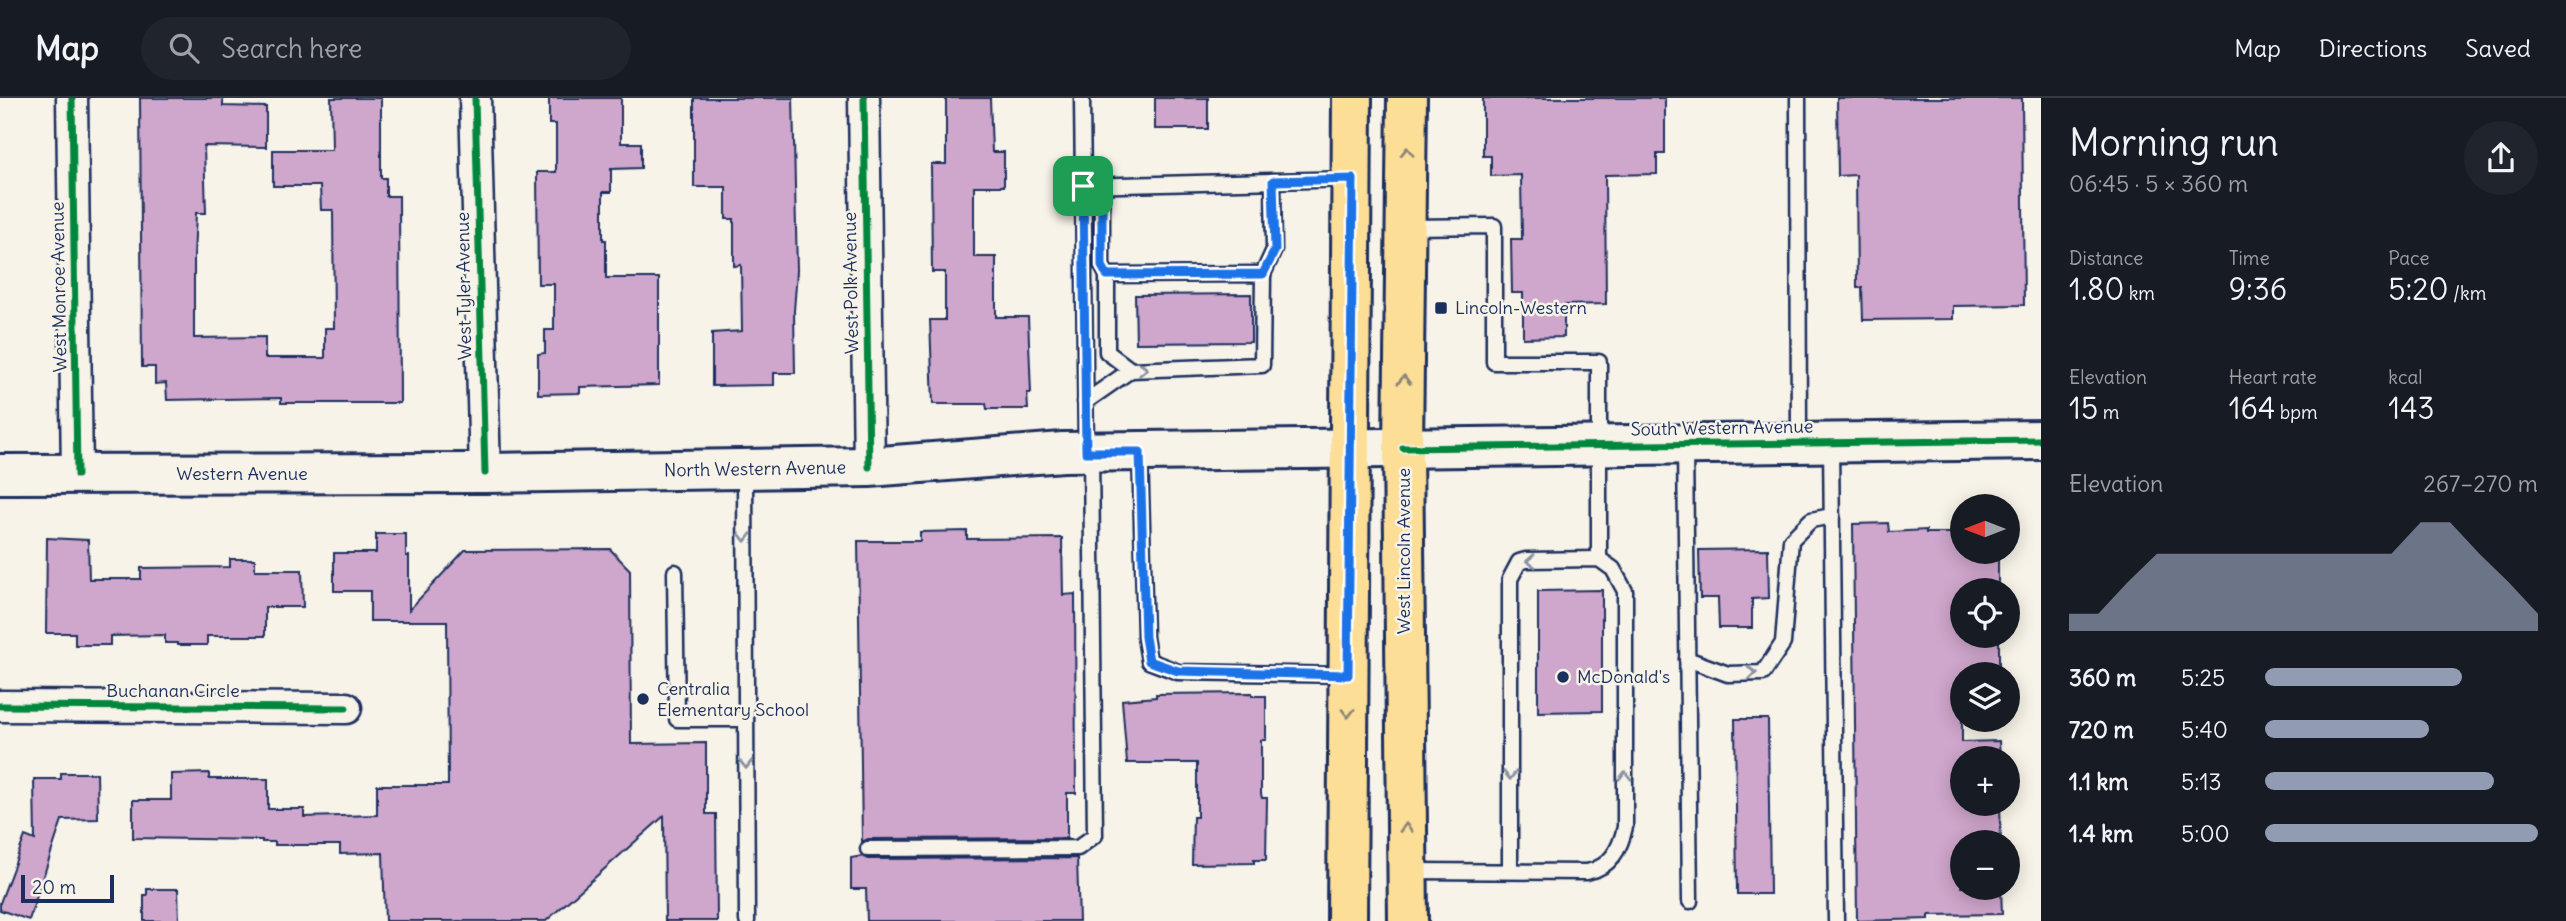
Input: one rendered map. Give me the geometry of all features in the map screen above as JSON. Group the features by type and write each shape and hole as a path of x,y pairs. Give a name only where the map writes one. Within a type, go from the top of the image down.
{"main road":[{"path":"1346,921 1352,449 1352,98"},
{"name":"West Lincoln Avenue","path":"1407,98 1403,448 1408,921"},
{"name":"South Western Avenue","path":"1403,448 2041,440"},
{"name":"North Western Avenue","path":"485,473 869,467 1088,452 1403,448"},
{"name":"Western Avenue","path":"0,474 485,473"}],"street":[{"name":"West Monroe Avenue","path":"72,98 77,475"},
{"name":"West Tyler Avenue","path":"475,98 485,473"},
{"name":"West Polk Avenue","path":"864,98 869,467"},
{"name":"Buchanan Circle","path":"0,706 346,708"}],"lane":[{"path":"868,849 1078,848 1095,835 1085,402 1082,98"},
{"path":"1798,98 1815,443 1832,516 1836,921"},
{"path":"1083,186 1353,179"},
{"path":"1085,402 1131,370 1262,365 1263,274 1275,250 1273,181"},
{"path":"1102,186 1102,266 1107,275 1107,352 1131,370"},
{"path":"1406,227 1494,226 1494,362 1599,362 1599,559"},
{"path":"1107,275 1263,274"},
{"path":"1685,444 1690,901"},
{"path":"1140,452 1145,637 1149,661 1178,671 1348,675"},
{"path":"745,469 747,921"},
{"path":"1687,659 1728,674 1763,673 1783,643 1791,540 1811,520 1832,516"},
{"path":"1407,871 1510,871 1597,870 1615,856 1625,827 1625,591 1613,569 1599,559 1526,560 1519,562 1510,579 1510,871"},
{"path":"675,572 677,719 746,719"}],"building":[{"path":"140,98 223,98 223,106 266,107 266,147 204,146 206,213 196,213 194,338 265,337 265,358 325,358 325,328 334,328 333,210 321,210 320,186 273,186 273,150 332,150 331,98 381,98 381,178 386,178 386,196 399,196 400,403 281,403 281,398 167,400 166,383 155,384 155,367 142,367"},
{"path":"549,98 621,98 621,143 641,143 641,168 611,169 611,192 603,192 603,240 606,240 606,278 659,278 659,385 580,387 580,393 538,394 538,354 545,353 545,330 554,330 554,284 538,284 537,172 556,172 556,124 549,124"},
{"path":"694,98 793,98 797,271 794,311 795,373 774,373 774,385 712,386 712,333 742,331 741,265 734,266 734,219 726,219 726,187 694,187"},
{"path":"946,98 990,98 992,152 1004,152 1004,186 974,186 974,257 996,257 996,317 1028,317 1031,393 1027,393 1028,409 987,409 986,404 933,404 930,320 945,320 945,272 932,272 931,164 946,164"},
{"path":"1155,98 1208,98 1208,129 1155,129"},
{"path":"1483,98 1665,98 1665,154 1657,154 1657,174 1605,175 1606,304 1564,305 1564,337 1523,338 1523,293 1512,293 1511,239 1522,239 1521,175 1491,176 1491,156 1483,156"},
{"path":"1837,98 2022,98 2024,305 1953,306 1953,319 1863,320 1862,288 1857,288 1856,175 1838,176"},
{"path":"1251,294 1251,342 1136,343 1135,295"},
{"path":"1888,523 1889,532 1926,530 1926,533 1950,533 1950,564 1998,564 1998,578 1950,578 1950,648 1999,648 1999,662 1950,662 1950,732 1962,732 1962,742 1999,741 1999,746 1950,746 1950,816 2000,816 2001,830 1950,830 1950,900 2001,900 2002,914 1929,915 1929,919 1857,921 1853,524"},
{"path":"967,531 967,539 1062,538 1063,595 1075,594 1076,793 1067,793 1067,838 868,839 862,842 858,541 920,541 920,532"},
{"path":"376,534 406,534 406,556 409,556 409,610 465,550 610,549 630,570 631,744 706,743 706,814 716,814 717,921 665,921 664,816 546,921 385,921 383,853 340,854 340,845 275,845 275,842 262,840 133,838 133,800 171,800 171,774 209,773 209,779 268,779 268,809 304,809 304,817 377,815 377,785 448,785 447,621 370,621 370,591 334,591 334,553 376,553"},
{"path":"47,538 88,540 89,579 141,579 141,568 230,567 230,559 255,559 255,570 302,570 303,607 265,607 265,636 207,636 207,645 177,645 165,643 165,635 110,636 110,645 75,645 75,633 46,633"},
{"path":"1768,549 1769,598 1752,599 1752,628 1719,628 1718,598 1700,598 1699,550"},
{"path":"1602,590 1602,711 1538,712 1538,591"},
{"path":"1252,693 1252,696 1266,696 1266,740 1261,740 1261,794 1262,798 1267,798 1266,860 1254,860 1254,863 1192,864 1193,817 1197,817 1197,763 1127,763 1122,700 1156,697 1156,694"},
{"path":"1735,719 1768,719 1770,894 1737,894"},
{"path":"61,773 97,773 98,819 62,820 29,920 0,910 0,903 25,836 35,840 34,779 61,779"},
{"path":"862,856 868,859 1077,858 1079,921 867,921 866,889 851,889 851,858"},
{"path":"147,889 178,889 179,921 144,921 144,895 147,895"}],"cycle path":[{"path":"72,98 77,475"},
{"path":"475,98 485,473"},
{"path":"864,98 869,467"},
{"path":"1403,448 2041,440"},
{"path":"0,706 346,708"}],"place":[{"name":"Lincoln-Western","path":"1441,308"},
{"name":"McDonald's","path":"1563,677"},
{"name":"Centralia Elementary School","path":"643,699"}],"route":[{"path":"1353,179 1348,675 1178,671 1149,661 1145,637 1140,452 1086,452 1083,186 1102,186 1102,266 1107,275 1263,274 1275,250 1273,181 1353,179"}]}
